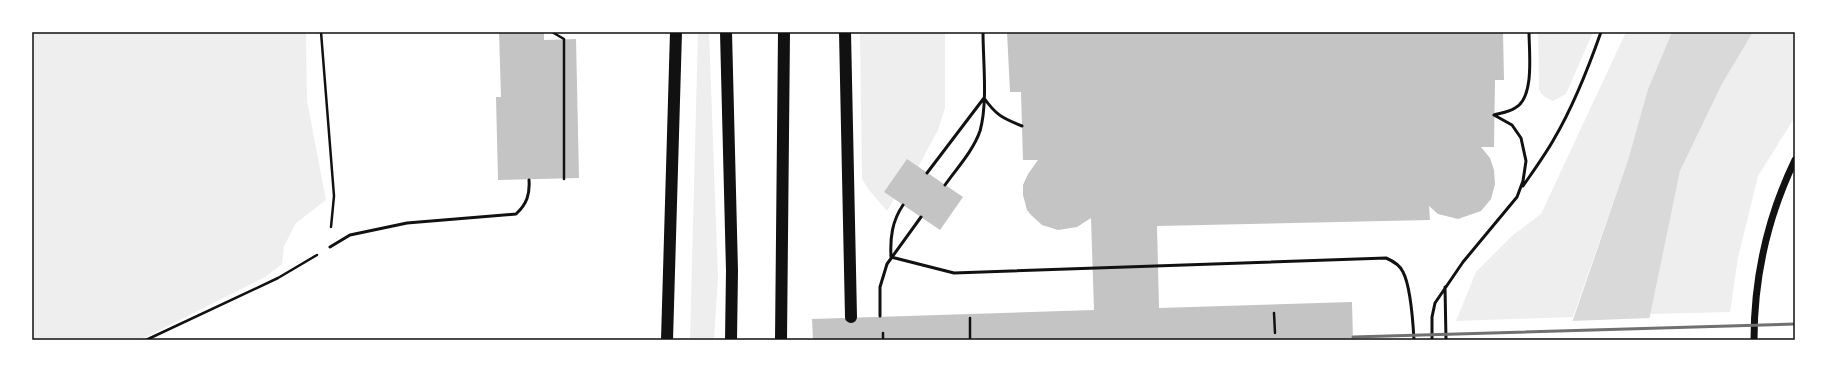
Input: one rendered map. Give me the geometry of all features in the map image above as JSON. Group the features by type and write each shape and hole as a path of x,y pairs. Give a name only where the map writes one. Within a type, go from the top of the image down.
{"highway":[{"path":"667,340 676,32"},
{"path":"726,32 732,271 731,340"},
{"path":"781,340 784,32"},
{"path":"845,32 851,317"}],"street":[{"path":"1754,340 1757,287 1767,238 1780,196 1795,160"}],"lane":[{"path":"944,185 976,140 982,119 984,98 983,32"},
{"path":"1521,189 1526,161 1521,138 1512,125 1494,115 1516,108 1524,99 1529,86 1529,32"},
{"path":"1432,340 1433,308 1445,287 1463,262 1516,197 1554,141 1570,110 1601,32"},
{"path":"984,98 994,112 1006,120 1022,126"},
{"path":"927,173 984,98"},
{"path":"330,247 350,235 407,224 516,214 523,207 528,198 529,180"},
{"path":"891,256 892,229 903,205"},
{"path":"880,316 880,287 884,271 891,256 921,217"},
{"path":"891,256 954,273 1386,258 1403,271 1406,279 1412,315 1414,340"},
{"path":"1445,287 1446,340"}],"path":[{"path":"146,340 278,278 330,247 334,196 321,32"},
{"path":"552,32 564,39 564,179"},
{"path":"1274,313 1275,333"},
{"path":"970,318 970,338"}],"shaded area":[{"path":"32,32 306,32 307,101 326,200 296,223 284,246 282,264 265,277 140,340 32,340"},
{"path":"698,32 709,32 718,277 714,340 690,340"},
{"path":"860,32 945,32 945,108 938,130 918,167 884,192 894,199 887,211 869,190 862,179"},
{"path":"1538,32 1593,32 1566,94 1553,101 1544,96 1539,89"},
{"path":"1626,32 1672,32 1648,89 1628,160 1573,317 1456,321 1476,272 1513,235 1541,214"},
{"path":"1672,32 1753,32 1722,84 1680,171 1645,340 1566,340 1628,160 1648,89"},
{"path":"1753,32 1795,32 1795,117 1758,176 1738,258 1730,312 1650,314 1680,171 1722,84"}],"pier":[{"path":"1652,318 1647,340 1563,340 1570,321"}],"building":[{"path":"499,32 544,32 544,40 576,39 579,178 498,180 496,97 501,97"},
{"path":"1007,32 1503,32 1504,80 1495,80 1494,147 1481,147 1490,158 1494,170 1495,184 1491,199 1481,211 1458,219 1438,214 1429,206 1430,220 1157,226 1159,308 1352,302 1353,340 813,340 812,319 1094,310 1091,218 1077,227 1058,230 1042,225 1027,210 1023,195 1023,185 1028,174 1038,160 1023,160 1021,92 1010,92"},
{"path":"907,159 963,197 940,230 884,192"}],"railway":[{"path":"1353,337 1795,324"}]}
